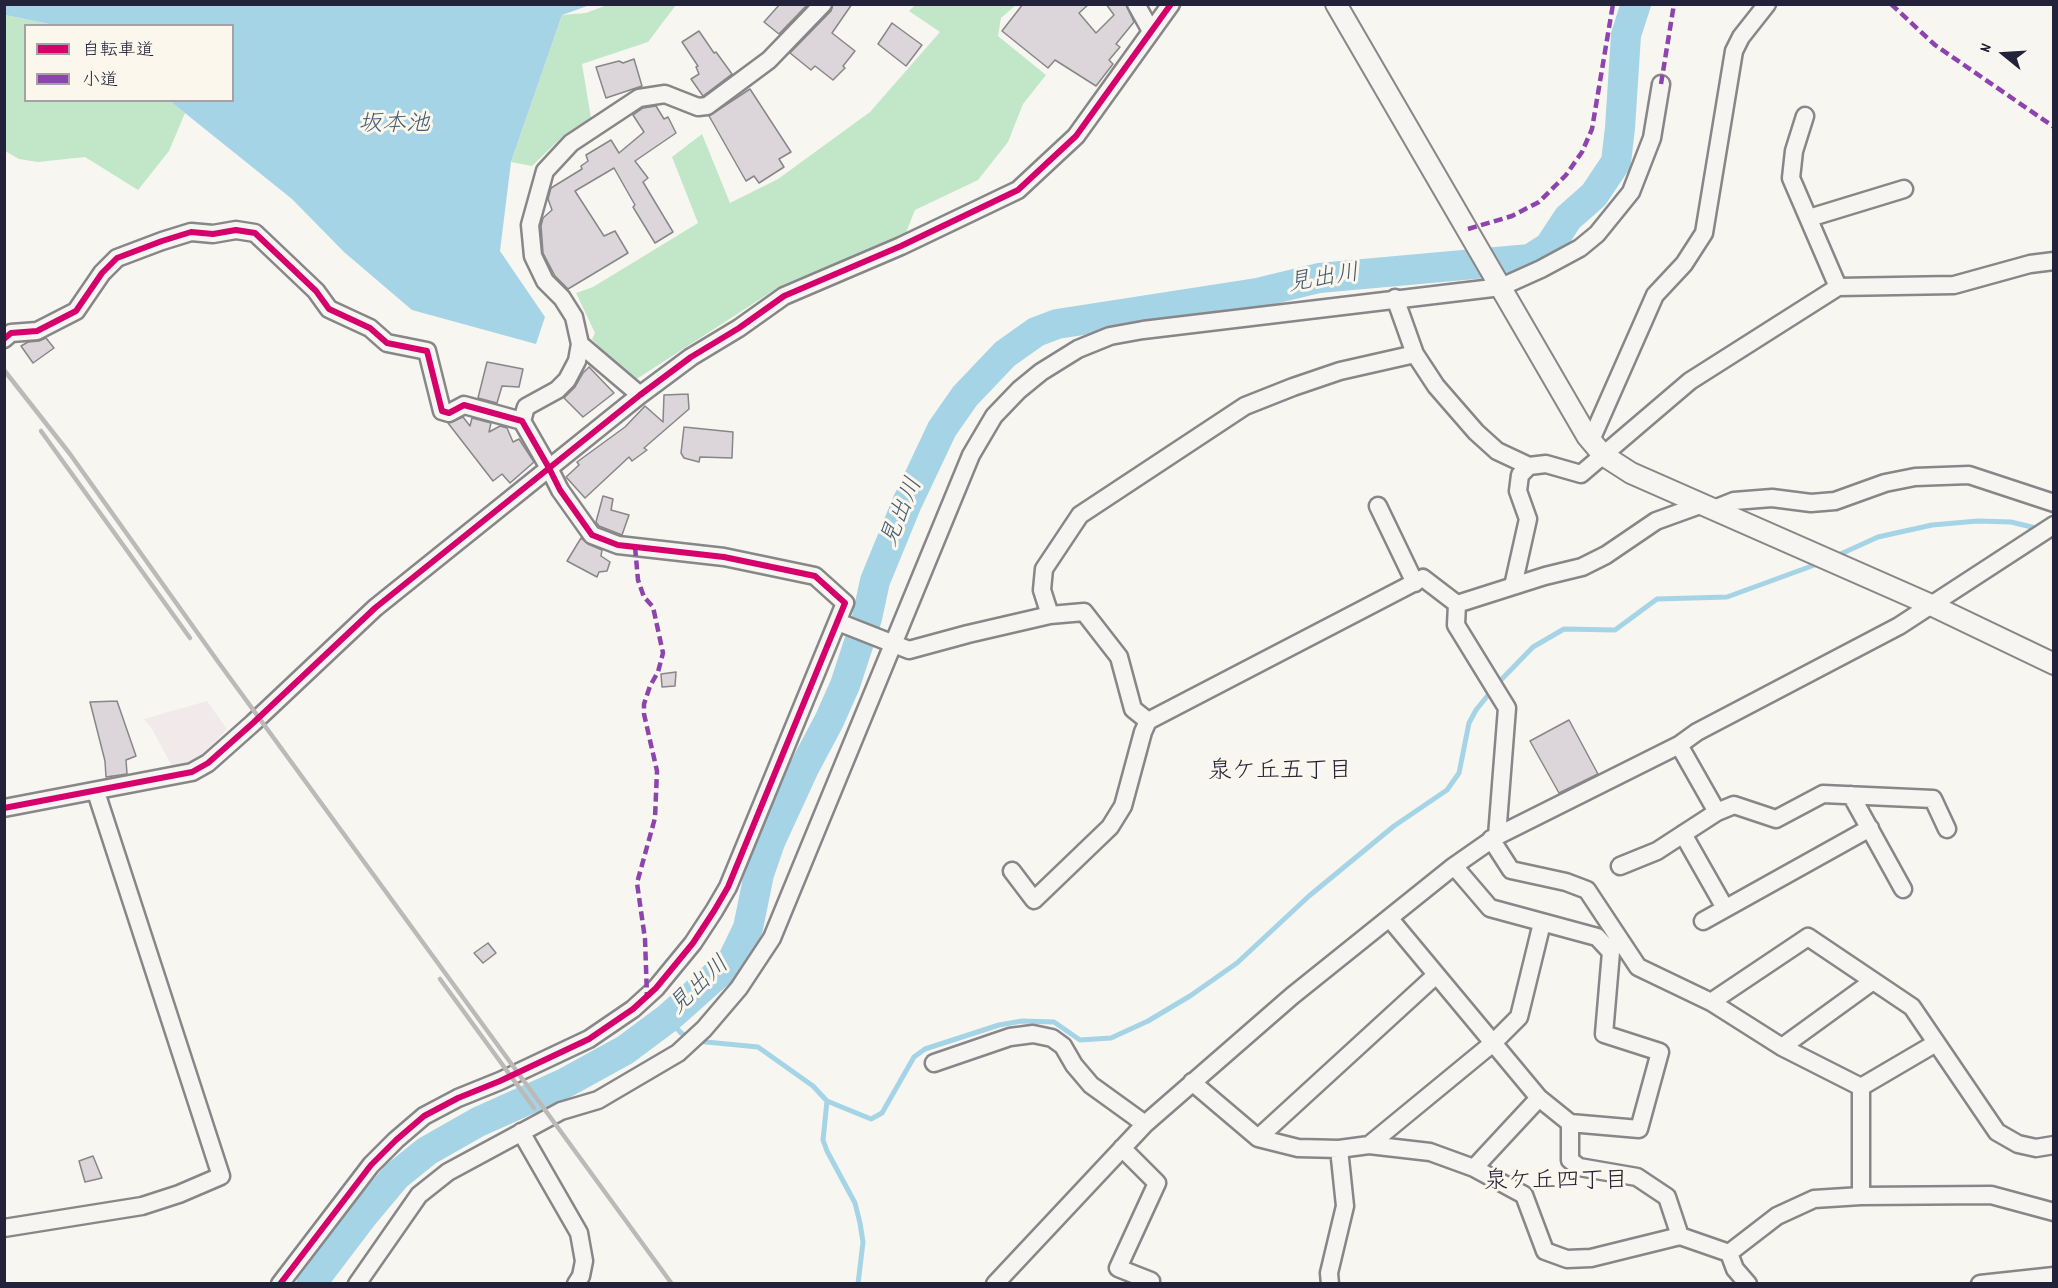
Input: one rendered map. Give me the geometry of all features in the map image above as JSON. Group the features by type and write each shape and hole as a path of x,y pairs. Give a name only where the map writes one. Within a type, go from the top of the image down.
{"street":[{"path":"522,421 526,407 557,390 567,380 577,361 580,344 574,317 562,298 544,281 533,256 530,225 545,171 571,143 639,98 664,94 698,107 707,106 770,60 823,4"},
{"path":"1136,4 1151,31"},
{"path":"4,808 192,772 208,763 375,609 640,395 691,357 739,328 784,296 901,246 1017,190 1076,136 1171,4"},
{"path":"1336,4 1597,448 1631,473 1931,605 2054,664"},
{"path":"1395,298 1415,354 1436,386 1476,432 1497,451 1529,466 1546,464 1581,474 1597,448 1655,295 1684,264 1704,233 1734,51 1741,37 1767,4"},
{"path":"357,1284 419,1195 448,1172 561,1111 598,1100 678,1053 704,1029 739,988 772,938 971,455 994,416 1018,390 1041,372 1078,349 1110,336 1395,298 1501,287 1541,269 1580,248 1597,234 1631,192 1652,138 1661,84"},
{"path":"1805,116 1794,151 1791,178 1838,287"},
{"path":"1809,219 1904,189"},
{"path":"4,339 11,333 37,331 76,311 102,273 117,258 191,232 213,234 236,230 255,233 316,291 329,309 370,328 387,343 427,351 442,411 449,413 464,405 522,421 560,490 592,535 618,545 724,557 815,576 845,603 728,887 693,943 656,988 633,1009 589,1039 458,1098 424,1116 371,1164 280,1284"},
{"path":"1597,448 1690,381 1838,287 1954,285 2030,264 2054,261"},
{"path":"580,344 640,395"},
{"path":"1050,615 1042,590 1044,569 1080,515 1245,406 1340,371 1415,354"},
{"path":"1514,586 1528,519 1518,491 1520,475 1529,466"},
{"path":"1457,604 1545,576 1582,567 1606,555 1656,521 1734,501 1772,498 1811,502 1835,501 1895,481 1915,477 1969,475 2054,503"},
{"path":"1378,506 1414,583"},
{"path":"995,1284 1145,1124 1292,996 1454,866 1494,838 1678,745 1697,732 1899,626 2054,525"},
{"path":"1012,871 1034,900 1110,827 1123,806 1148,721 1423,578 1457,604"},
{"path":"1457,604 1456,625 1507,708 1494,838 1510,870 1566,882 1587,890 1638,967 1711,1002 1782,1047 1861,1087"},
{"path":"838,622 909,650 1050,615 1084,612 1119,657 1133,709 1148,721"},
{"path":"1678,745 1718,812"},
{"path":"4,1228 142,1206 179,1194 221,1176 96,792"},
{"path":"1620,866 1657,851 1718,812 1734,805 1776,819 1823,794 1933,799 1947,829"},
{"path":"1851,795 1903,889"},
{"path":"1703,921 1870,828"},
{"path":"1683,834 1725,908"},
{"path":"1390,919 1539,1098 1570,1124 1639,1129 1660,1052 1604,1034 1611,952 1597,937 1490,908 1454,866"},
{"path":"1369,1145 1493,1043 1519,1017 1542,923"},
{"path":"1711,1002 1808,937 1912,1007 1997,1132 2018,1144 2036,1148 2054,1145"},
{"path":"1258,1138 1436,975"},
{"path":"1782,1047 1873,981"},
{"path":"934,1062 1010,1037 1033,1034 1052,1038 1063,1046 1074,1065 1091,1085 1145,1124"},
{"path":"1861,1087 1936,1043"},
{"path":"1192,1082 1258,1138 1298,1148 1340,1149 1369,1145 1430,1152 1474,1168 1524,1195 1545,1251 1567,1259 1591,1258 1680,1236 1729,1253"},
{"path":"1861,1087 1861,1196"},
{"path":"1474,1168 1539,1098"},
{"path":"1570,1124 1570,1160 1579,1167 1637,1177 1667,1197 1680,1236"},
{"path":"521,1132 579,1233 584,1261 581,1276 576,1284"},
{"path":"1122,1148 1157,1183 1118,1268 1151,1281"},
{"path":"1330,1284 1329,1273 1345,1206 1340,1149"},
{"path":"1729,1253 1777,1216 1814,1199 1861,1196 1992,1195 2054,1212"},
{"path":"1729,1253 1735,1269 1748,1284"},
{"path":"1980,1284 2054,1276"}],"shaded area":[{"path":"207,701 227,729 201,757 173,768 144,719"}],"green space":[{"path":"607,5 676,5 648,42 582,64 591,118 563,136 532,166 511,162 562,15 586,13"},
{"path":"915,5 1016,5 1001,18 998,36 1046,75 1023,104 1008,142 978,180 915,210 905,235 782,285 632,382 592,339 595,333 576,293 593,287 698,223 672,157 702,134 730,203 778,179 870,112 940,32 909,11"},
{"path":"5,15 49,24 24,24 24,102 171,102 185,113 169,151 138,190 85,157 38,162 19,159 5,151"}],"water":[{"name":"坂本池","path":"5,4 590,5 562,15 511,162 500,251 545,317 536,344 412,310 344,252 292,199 171,102 234,102 234,24 49,24 5,15"}],"building":[{"path":"780,4 808,4 779,34 764,22"},
{"path":"833,4 852,4 832,33 855,51 843,66 845,68 833,80 815,66 811,70 790,53 831,11"},
{"path":"1023,4 1089,4 1079,13 1096,33 1114,15 1106,4 1126,4 1134,22 1116,44 1120,47 1109,60 1113,64 1096,86 1055,60 1048,68 1002,31"},
{"path":"892,23 922,45 906,66 878,44"},
{"path":"699,31 732,74 703,96 691,79 699,74 696,67 698,66 682,42"},
{"path":"634,59 642,86 606,98 596,67"},
{"path":"750,89 791,152 779,159 784,167 759,183 754,176 746,181 709,116"},
{"path":"656,106 664,119 668,117 676,133 635,161 648,178 643,182 673,232 655,243 633,207 635,205 614,168 575,191 604,236 615,231 628,253 568,289 555,276 543,253 541,226 543,218 552,210 548,199 551,188 582,169 581,166 588,161 586,155 611,140 619,153 644,132 633,115 643,108"},
{"path":"46,338 54,348 33,363 21,346"},
{"path":"487,362 523,369 519,387 502,386 497,403 478,398"},
{"path":"589,367 614,393 583,417 564,398"},
{"path":"688,394 689,409 644,448 647,450 632,461 629,457 585,498 566,477 579,465 577,462 625,427 645,406 663,422 664,395"},
{"path":"463,417 470,426 472,418 491,423 489,432 500,426 507,428 513,442 519,439 534,462 510,483 502,474 493,481 448,423"},
{"path":"684,427 733,432 732,458 700,457 699,462 684,458 681,453"},
{"path":"603,496 613,499 611,510 629,515 622,535 599,526 596,522"},
{"path":"581,538 602,550 601,556 610,562 607,571 599,572 597,577 567,561"},
{"path":"676,672 675,686 662,687 661,674"},
{"path":"117,701 136,756 126,760 127,774 106,777 105,761 90,702"},
{"path":"1569,720 1598,774 1559,793 1530,741"},
{"path":"488,943 496,953 483,963 474,953"},
{"path":"93,1156 102,1178 85,1182 79,1161"}],"waterway":[{"name":"見出川","path":"311,1284 396,1176 427,1151 478,1122 565,1083 625,1050 668,1018 732,961 748,928 759,874 770,842 845,685 867,618 875,581 907,503 942,429 965,396 1005,354 1036,332 1057,324 1257,293 1319,278 1530,259 1549,247 1568,218 1594,195 1616,162 1626,35 1636,4"},
{"path":"1834,557 1878,537 1932,525 1978,521 2011,522 2040,529"},
{"path":"668,1018 681,1033 696,1041 758,1047 813,1086 827,1101 871,1119 882,1113 914,1057 925,1049 999,1025 1022,1021 1054,1022 1080,1040 1111,1038 1148,1021 1190,996 1237,963 1309,896 1394,826 1447,790 1459,773 1469,723 1476,710 1497,684 1533,647 1564,629 1615,630 1657,599 1727,597 1820,563"},
{"path":"827,1101 823,1140 855,1203 860,1223 863,1242 858,1284"}],"railway":[{"path":"4,370 70,454 219,663 672,1284"},
{"path":"41,431 190,638"},
{"path":"440,979 534,1108"}],"marked path":[{"path":"1468,229 1512,216 1539,202 1566,175 1582,152 1592,129 1613,4"},
{"path":"1661,84 1674,4"},
{"path":"1891,4 1935,45 2054,127"},
{"path":"635,547 638,580 644,597 653,607 663,653 658,672 644,704 644,714 657,771 655,818 637,883 645,939 647,996"}],"cycle path":[{"path":"4,808 192,772 208,763 375,608 640,395 691,357 739,328 784,296 901,246 1018,190 1076,136 1171,4"},
{"path":"4,339 11,333 37,331 76,311 102,273 117,258 191,232 213,234 236,230 255,233 316,291 329,309 370,328 387,343 427,351 442,411 449,413 464,405 522,421 560,490 592,535 618,545 724,557 815,576 845,603 728,887 693,943 656,988 633,1009 589,1039 458,1098 424,1116 371,1165 280,1284"}],"district":[{"name":"泉ケ丘五丁目","path":"1280,774"},
{"name":"泉ケ丘四丁目","path":"1556,1184"}]}
